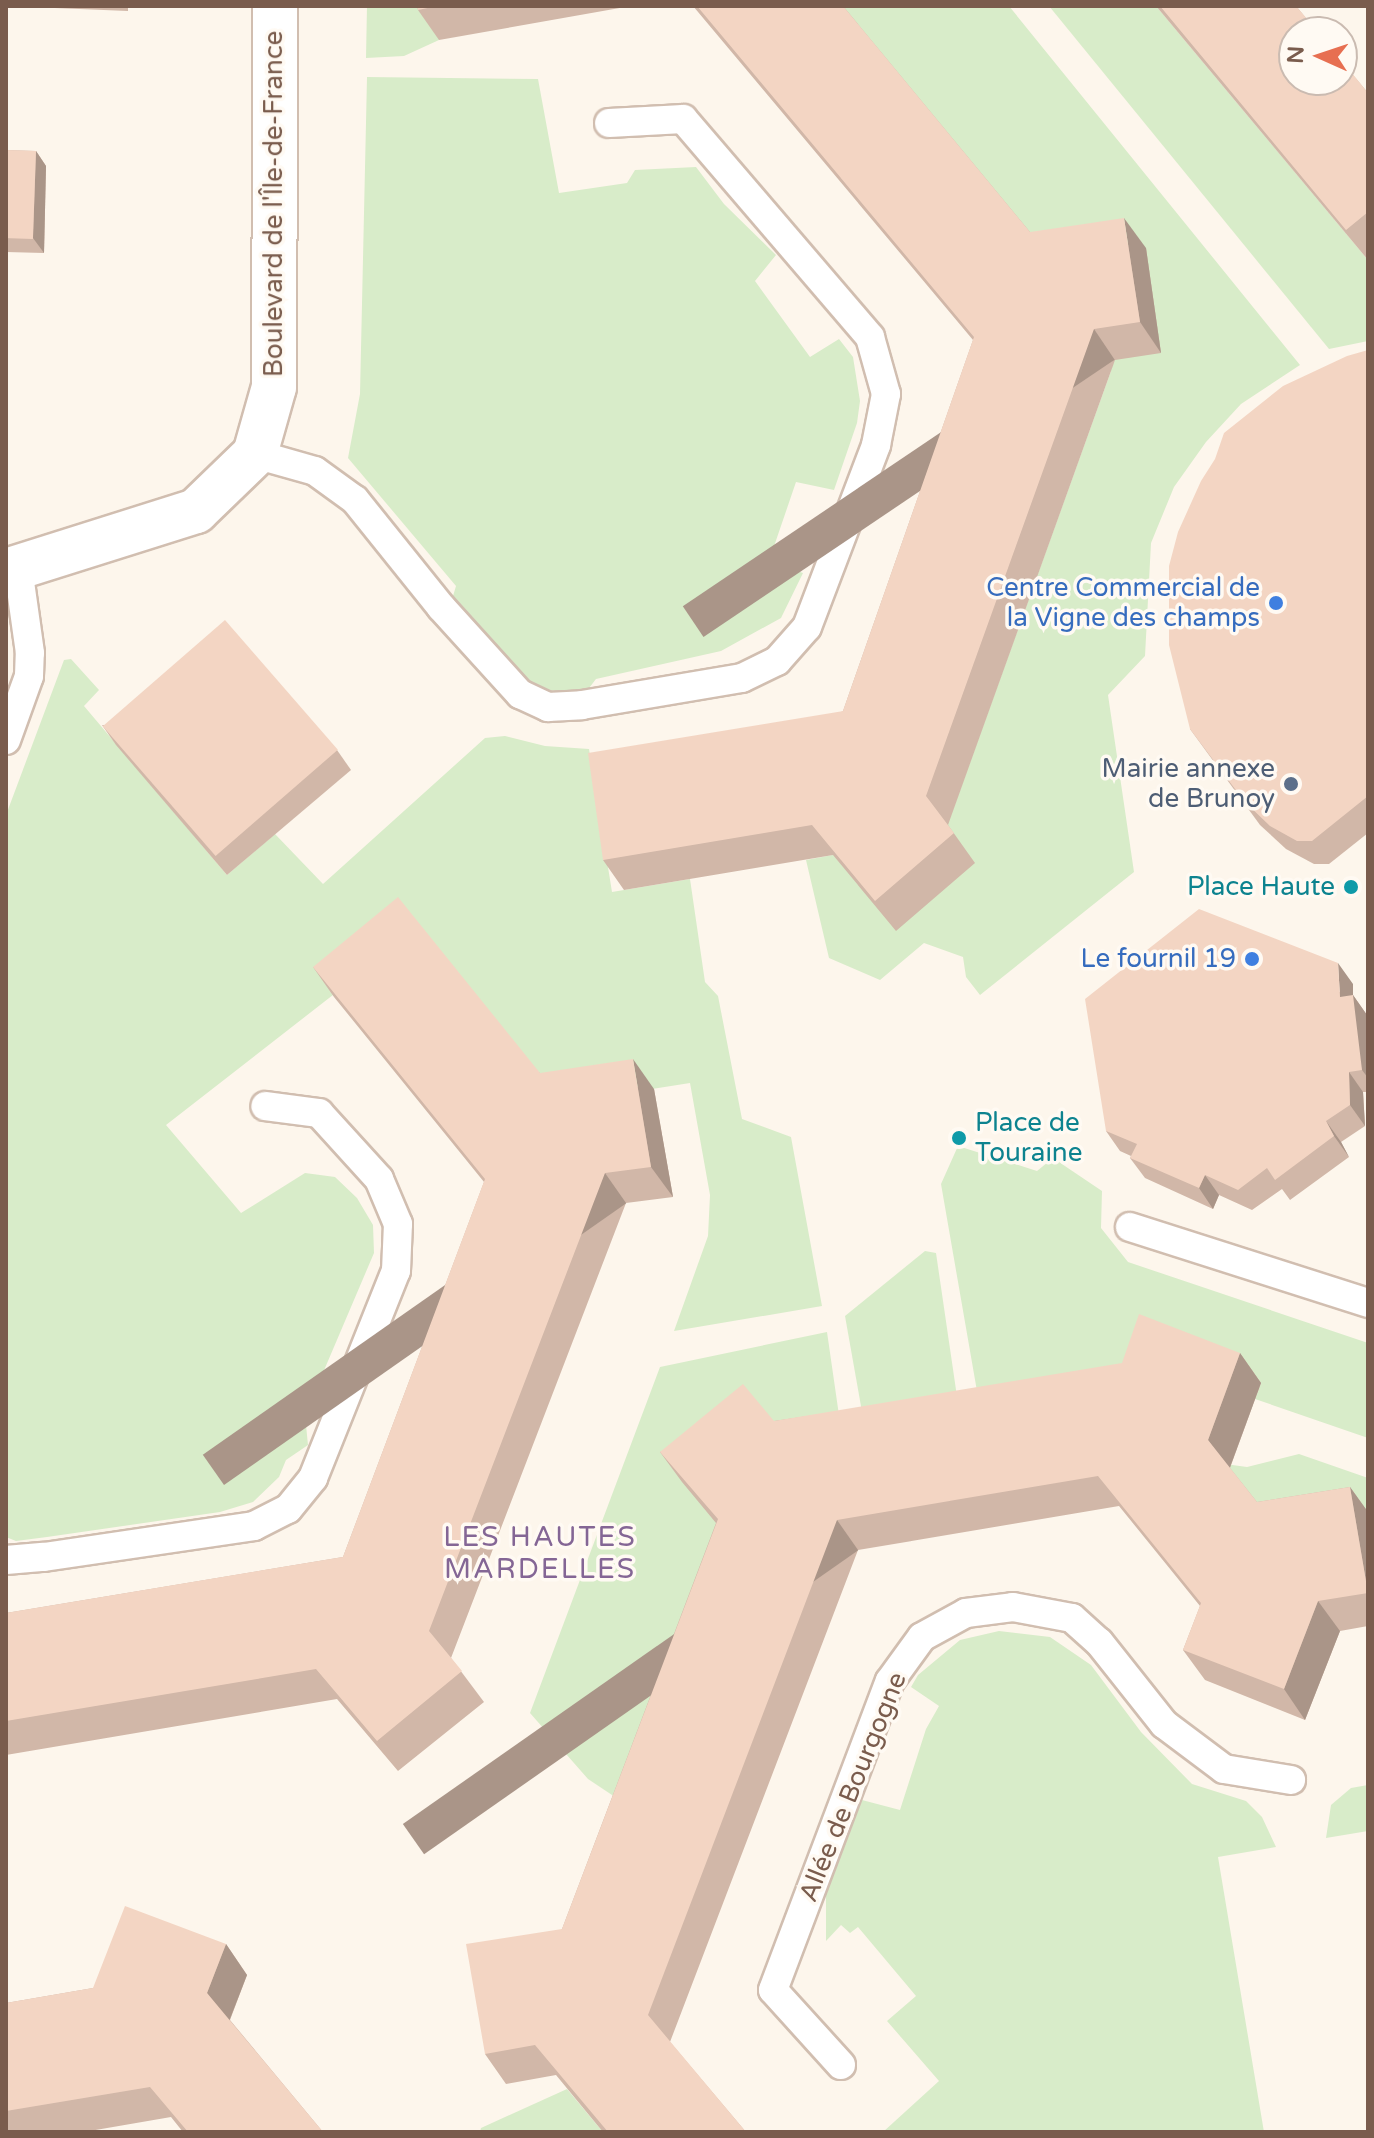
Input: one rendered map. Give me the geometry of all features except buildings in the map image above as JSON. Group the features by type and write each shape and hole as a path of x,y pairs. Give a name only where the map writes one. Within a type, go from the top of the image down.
{"street":[{"name":"Boulevard de l'Île-de-France","path":"255,454 274,387 275,6"},
{"path":"12,569 196,511 255,454"}],"lane":[{"path":"255,454 315,471 355,500 441,607 520,694 548,707 582,705 742,678 777,661 807,627 876,445 886,394 870,337 683,119 609,123"},
{"path":"6,740 29,676 30,653 12,569"},
{"path":"6,1560 254,1526 288,1509 313,1478 396,1271 398,1224 379,1179 319,1113 265,1106"},
{"path":"1130,1227 1368,1303"},
{"name":"Allée de Bourgogne","path":"841,2065 773,1990 890,1681 922,1637 966,1613 1013,1607 1072,1618 1099,1642 1164,1724 1224,1769 1291,1780"}],"green space":[{"path":"367,6 433,6 439,40 404,56 366,58"},
{"path":"839,6 1009,6 1300,365 1241,404 1206,442 1174,487 1151,543 1145,656 1108,695 1134,872 980,995 966,977 963,957 924,943 880,980 829,958 806,860 838,854 951,815 1111,371 1059,272"},
{"path":"1049,6 1156,6 1368,260 1368,341 1329,349"},
{"path":"367,77 538,79 559,193 627,183 635,170 696,167 724,204 776,255 755,281 810,357 839,339 853,357 860,401 857,423 834,490 796,482 769,561 803,573 781,618 721,651 596,679 586,692 533,690 453,596 456,586 348,458 360,394"},
{"path":"71,659 99,690 84,706 227,875 275,834 323,884 485,738 505,736 545,746 589,749 612,892 690,879 705,982 718,996 742,1119 791,1137 822,1306 674,1331 708,1236 710,1195 690,1083 576,1101 568,1111 419,928 166,1125 241,1213 305,1173 335,1177 357,1198 373,1225 374,1253 305,1415 308,1445 286,1460 279,1477 253,1502 220,1512 47,1537 16,1541 6,1537 6,815 64,660"},
{"path":"958,1146 1037,1171 1053,1158 1102,1191 1101,1228 1128,1262 1368,1343 1368,1438 1255,1399 1261,1383 1140,1402 982,1420 941,1184"},
{"path":"925,1251 936,1253 961,1424 867,1440 845,1316"},
{"path":"827,1332 843,1443 732,1541 639,1813 588,1779 530,1713 660,1367"},
{"path":"1299,1454 1368,1478 1368,1518 1284,1540 1225,1464 1247,1467"},
{"path":"999,1631 1050,1637 1091,1665 1141,1732 1192,1784 1246,1801 1262,1817 1276,1847 1218,1857 1264,2132 883,2132 939,2081 887,2021 916,1996 858,1927 850,1933 841,1925 826,1941 826,1894 862,1800 900,1810 926,1729 939,1706 911,1687 918,1675 960,1640"},
{"path":"1368,1785 1368,1831 1326,1838 1331,1805 1351,1788"},
{"path":"567,2089 603,2132 480,2132 481,2128"}],"place":[{"name":"Centre Commercial de la Vigne des champs","path":"1276,603"},
{"name":"Mairie annexe de Brunoy","path":"1291,784"},
{"name":"Place Haute","path":"1351,887"},
{"name":"Le fournil 19","path":"1252,959"},
{"name":"Place de Touraine","path":"959,1138"}],"district":[{"name":"LES HAUTES MARDELLES","path":"540,1553"}]}
